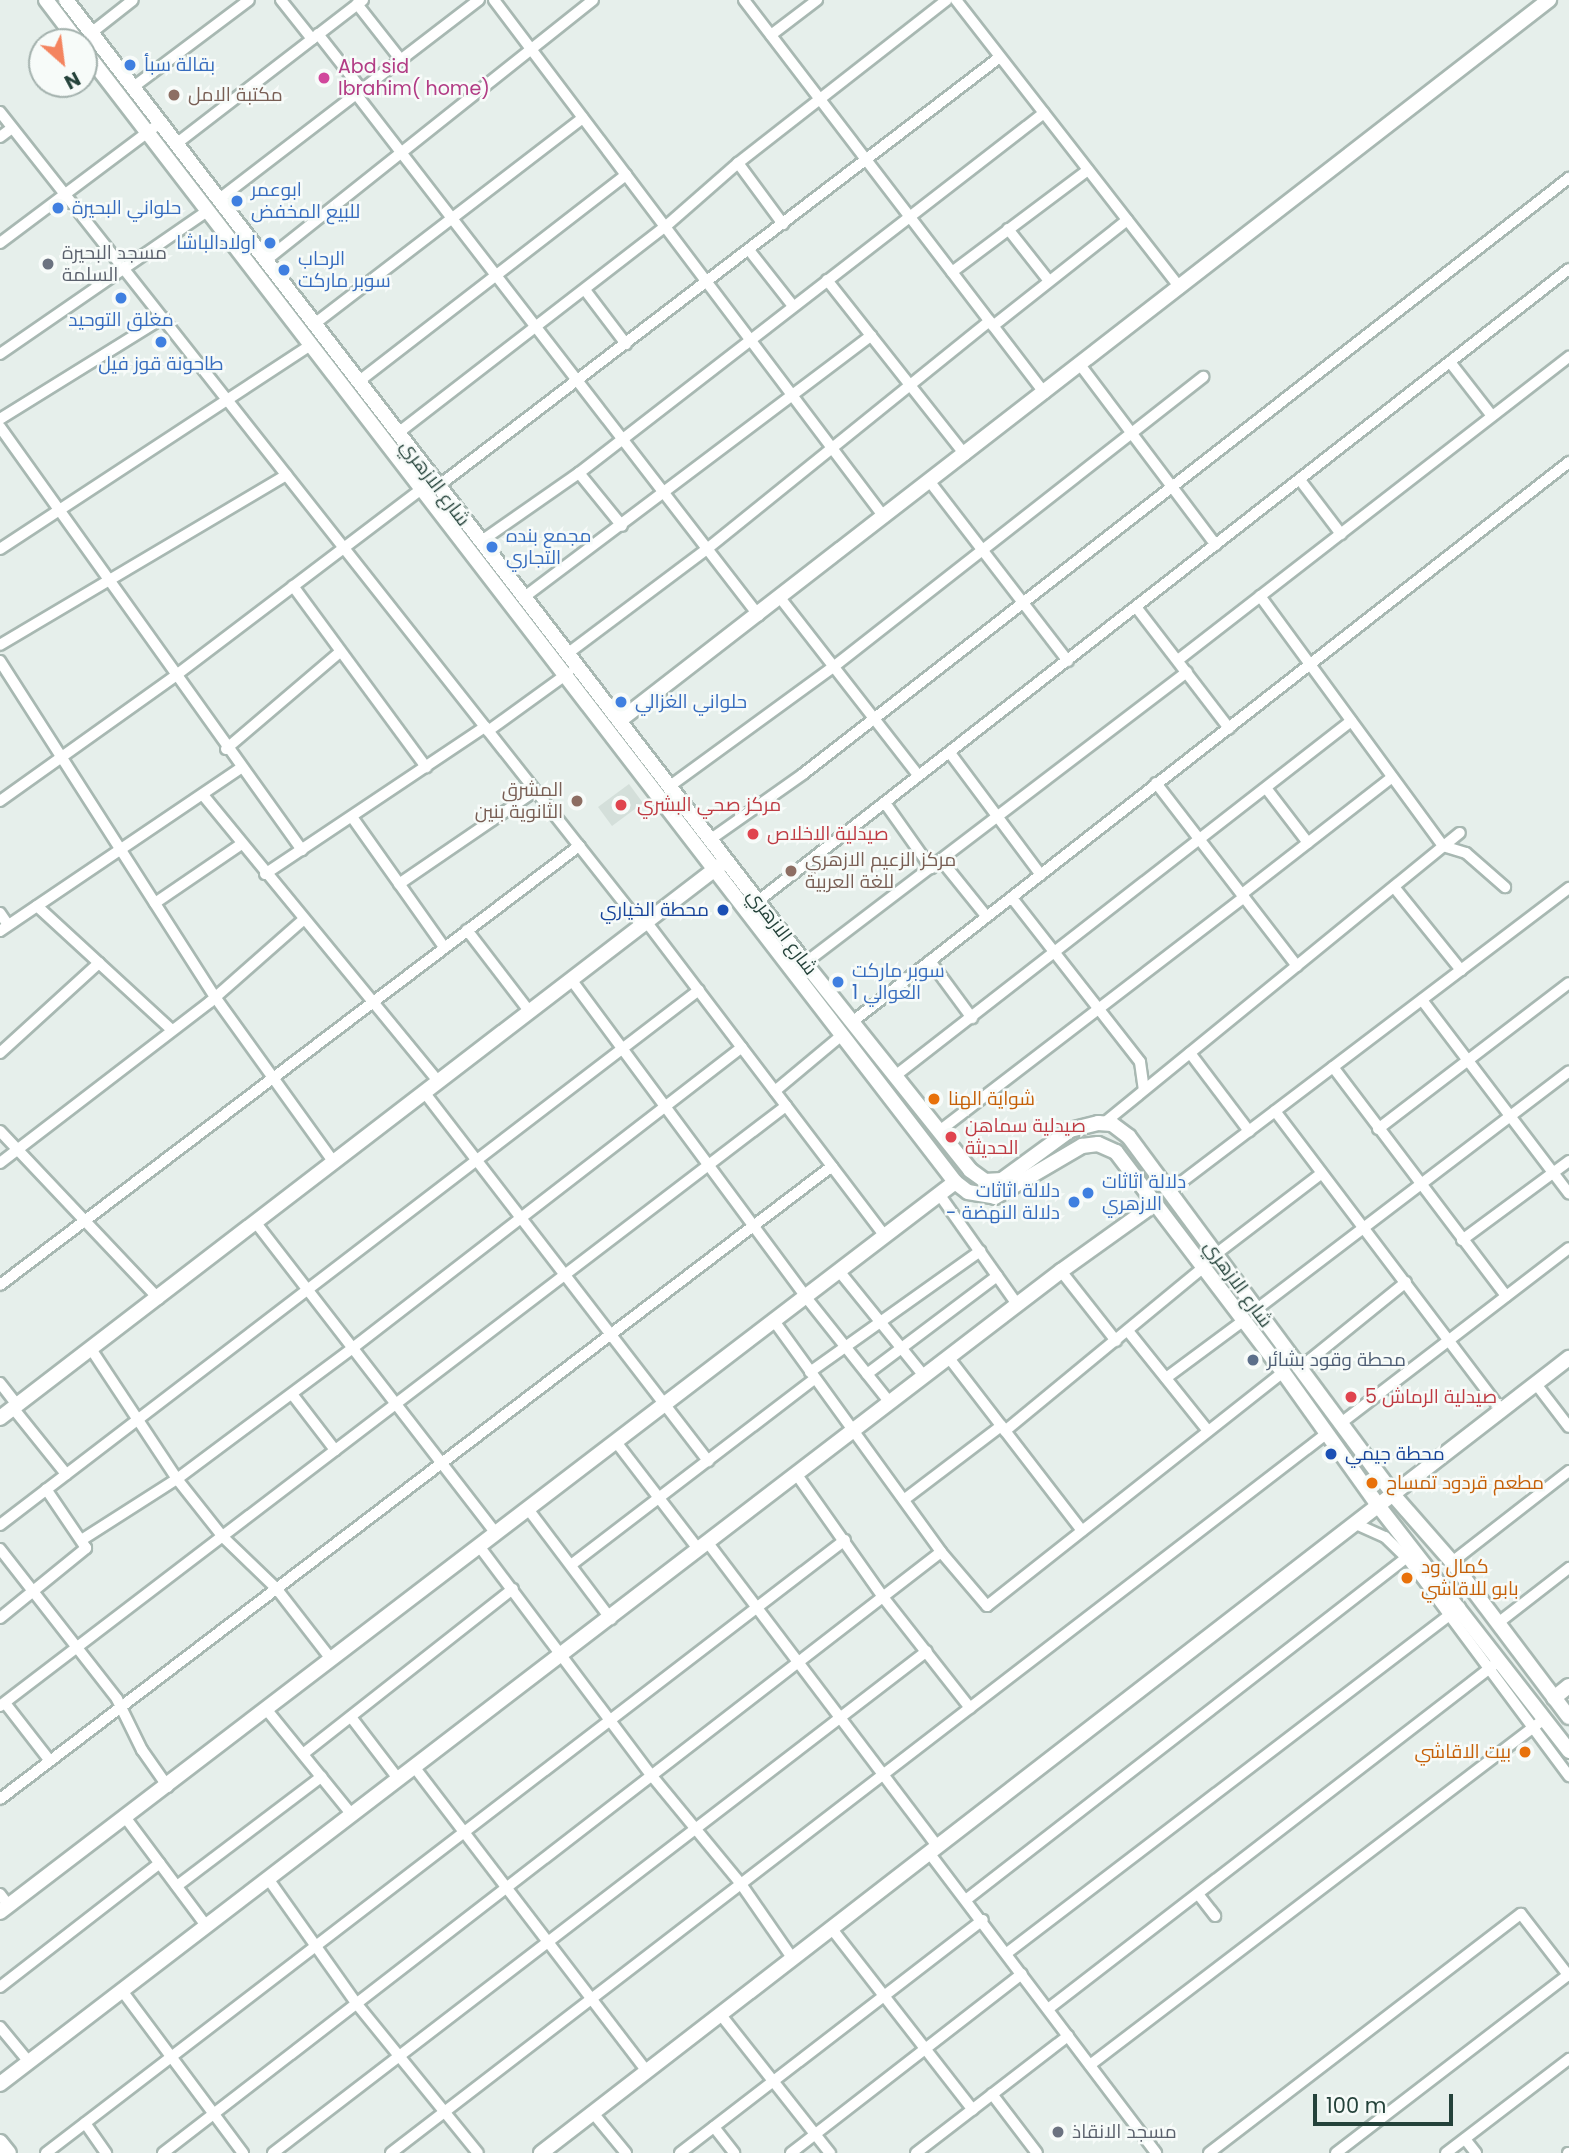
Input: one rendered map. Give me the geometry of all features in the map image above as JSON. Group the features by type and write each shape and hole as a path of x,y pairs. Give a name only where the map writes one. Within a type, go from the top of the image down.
{"street":[{"path":"46,0 67,28"},
{"name":"شارع الازهري","path":"66,0 87,28"},
{"path":"97,28 133,0"},
{"path":"132,88 249,0"},
{"path":"281,0 359,92 401,153 759,616"},
{"path":"0,354 126,269 213,205 479,0"},
{"path":"494,0 884,517"},
{"path":"265,261 593,0"},
{"path":"744,0 1045,393"},
{"path":"771,35 817,0"},
{"path":"398,433 537,328 665,227 738,163 947,0"},
{"path":"956,0 1180,288"},
{"path":"619,721 781,599 1549,0"},
{"path":"176,144 360,2 401,60"},
{"name":"شارع الازهري","path":"98,42 176,144 213,205 310,345 421,489 721,864 842,1035 955,1182 968,1192 995,1197 1064,1154 1098,1144 1116,1152 1283,1372 1411,1555 1461,1607 1494,1665 1538,1723 1569,1751"},
{"path":"437,487 1000,57"},
{"name":"شارع الازهري","path":"98,68 147,132 265,261 711,839 721,864 758,901 938,1132 976,1175 990,1182 1005,1178 1070,1130 1104,1123 1129,1137 1171,1190 1395,1497 1452,1562 1569,1717"},
{"path":"0,112 535,791 699,990 885,1236"},
{"path":"480,542 579,473 1044,113"},
{"path":"313,325 583,118"},
{"path":"0,243 160,123"},
{"path":"0,137 12,128"},
{"path":"738,163 783,224"},
{"path":"952,272 1088,170"},
{"path":"358,382 494,273 626,175"},
{"path":"711,839 873,720 1569,178"},
{"path":"567,654 707,549 910,386 1127,220"},
{"path":"1008,229 1049,281"},
{"path":"749,250 793,306"},
{"path":"758,901 1569,269"},
{"path":"827,280 965,455"},
{"path":"585,290 626,344"},
{"path":"0,419 163,318"},
{"path":"523,598 871,336"},
{"path":"0,549 310,345"},
{"path":"1178,660 1569,357"},
{"path":"1450,362 1492,416"},
{"path":"1081,366 1216,545"},
{"path":"670,786 832,668 980,549 1203,377"},
{"path":"0,427 109,578 226,749 302,850"},
{"path":"852,1022 1569,462"},
{"path":"579,473 622,526"},
{"path":"0,645 286,475"},
{"path":"1300,480 1341,534"},
{"path":"930,482 1068,661"},
{"path":"0,801 175,677 421,489"},
{"path":"293,586 426,767"},
{"path":"1260,596 1443,846 1466,853 1505,887"},
{"path":"781,599 832,668 919,776"},
{"path":"1136,607 1229,728"},
{"path":"226,749 340,652"},
{"path":"0,661 215,997 333,1161"},
{"path":"806,963 1187,672"},
{"path":"265,874 568,673"},
{"path":"895,1076 1351,721"},
{"path":"950,752 1041,874"},
{"path":"0,913 4,928 241,768"},
{"path":"938,1132 1391,778"},
{"path":"1156,783 1297,966"},
{"path":"1266,788 1308,842"},
{"path":"399,884 535,791"},
{"path":"202,795 240,845 438,1081"},
{"path":"885,803 931,868"},
{"path":"352,817 444,947"},
{"path":"1104,1123 1460,832"},
{"path":"155,903 240,845"},
{"path":"0,1285 372,1000 579,846"},
{"path":"941,860 988,917"},
{"path":"0,1418 159,1299 438,1081 573,982 721,864"},
{"path":"1394,887 1461,970"},
{"path":"1171,1190 1569,888"},
{"path":"1012,898 1140,1062 1144,1090"},
{"path":"37,906 172,1030"},
{"path":"0,1163 215,997 304,919"},
{"path":"467,930 530,1012"},
{"path":"930,961 972,1018"},
{"path":"0,1053 99,963"},
{"path":"573,982 621,1051 890,1403"},
{"path":"1378,1129 1569,983"},
{"path":"0,1525 134,1419 699,990"},
{"path":"1422,1000 1569,1194"},
{"path":"775,1091 842,1035"},
{"path":"83,1539 177,1479 292,1394 666,1109 742,1047"},
{"path":"1190,1053 1249,1131"},
{"path":"1333,1067 1506,1296"},
{"path":"1256,1309 1569,1071"},
{"path":"424,1092 708,1461"},
{"path":"50,1761 2,1704 786,1106"},
{"path":"1275,1111 1452,1341 1501,1410"},
{"path":"0,1131 87,1218 159,1299"},
{"path":"1462,1240 1569,1161"},
{"path":"0,1799 832,1167"},
{"path":"1216,1254 1322,1173"},
{"path":"3,1904 168,1787 331,1659 955,1182"},
{"path":"940,1194 1017,1304"},
{"path":"0,2084 611,1619 1061,1270 1156,1203"},
{"path":"256,1223 309,1288 496,1533"},
{"path":"1341,1423 1452,1341 1569,1248"},
{"path":"571,1565 708,1461 846,1347 980,1251"},
{"path":"905,1499 1003,1429 1204,1268"},
{"path":"1061,1270 1116,1341"},
{"path":"839,1271 924,1376"},
{"path":"867,1374 997,1276"},
{"path":"1301,1367 1406,1282"},
{"path":"1166,1378 1244,1320"},
{"path":"774,1321 941,1552 987,1606 1283,1372"},
{"path":"1128,1331 1208,1431"},
{"path":"91,1349 134,1419 177,1479 223,1536 276,1588 331,1659"},
{"path":"541,2153 1395,1497 1569,1358"},
{"path":"949,1359 1082,1531"},
{"path":"0,1383 65,1474"},
{"path":"1535,1384 1569,1427"},
{"path":"292,1394 335,1450"},
{"path":"391,2153 1326,1434"},
{"path":"615,1441 659,1498 758,1608 795,1663 885,1773 967,1899 1156,2153"},
{"path":"1452,1562 1569,1471"},
{"path":"797,1475 883,1597 970,1708"},
{"path":"0,1618 85,1550 83,1539 46,1489"},
{"path":"528,1509 611,1619"},
{"path":"1048,2009 1494,1665 1447,1617 1411,1555 1385,1537 1358,1525"},
{"path":"46,2153 845,1540"},
{"path":"479,1546 612,1719 652,1776 741,1884 793,1959"},
{"path":"0,1549 117,1699 119,1709 168,1787"},
{"path":"163,2153 941,1552"},
{"path":"967,1899 1411,1555"},
{"path":"1498,1623 1569,1568"},
{"path":"303,1754 513,1589"},
{"path":"1007,1953 1461,1607"},
{"path":"273,2153 927,1651"},
{"path":"1554,1698 1569,1686"},
{"path":"266,1709 352,1815"},
{"path":"351,1717 399,1780"},
{"path":"1090,2065 1538,1723 1569,1776"},
{"path":"415,1768 505,1888 594,1996 648,2071"},
{"path":"177,1886 321,1777"},
{"path":"125,1816 207,1927"},
{"path":"0,1987 160,1863"},
{"path":"269,1880 317,1944 356,2003 446,2110 478,2153"},
{"path":"1198,1895 1215,1916"},
{"path":"1209,2153 1521,1914 1569,1976 1336,2153"},
{"path":"680,2153 983,1920"},
{"path":"832,1929 973,2110"},
{"path":"791,2153 1022,1974"},
{"path":"123,1992 172,2056 212,2116 243,2153"},
{"path":"721,2015 830,2153"},
{"path":"0,2027 29,2062"},
{"path":"916,2153 1068,2036"},
{"path":"1446,2153 1569,2059"},
{"path":"992,2094 1037,2153"},
{"path":"593,2113 626,2153"},
{"path":"85,2123 106,2153"},
{"path":"713,2127 734,2153"},
{"path":"1465,2138 1476,2153"},
{"path":"0,2142 9,2153"}],"shaded area":[{"name":"مركز صحي البشري","path":"629,784 643,803 612,826 598,807"}],"place":[{"name":"بقالة سبأ","path":"130,65"},
{"name":"Abd sid Ibrahim( home)","path":"324,78"},
{"name":"مكتبة الامل","path":"174,95"},
{"name":"ابوعمر للبيع المخفض","path":"237,201"},
{"name":"حلواني البحيرة","path":"58,208"},
{"name":"اولادالباشا","path":"270,243"},
{"name":"مسجد البحيرة السلمة","path":"48,264"},
{"name":"الرحاب سوبر ماركت","path":"284,270"},
{"name":"مغلق التوحيد","path":"121,298"},
{"name":"طاحونة قوز فيل","path":"161,342"},
{"name":"مجمع بنده التجاري","path":"492,547"},
{"name":"حلواني الغزالي","path":"621,702"},
{"name":"المشرق الثانوية بنين","path":"577,801"},
{"name":"مركز صحي البشري","path":"621,805"},
{"name":"صيدلية الاخلاص","path":"753,834"},
{"name":"مركز الزعيم الازهري للغة العربية","path":"791,871"},
{"name":"محطة الخياري","path":"723,910"},
{"name":"سوبر ماركت العوالي 1","path":"838,982"},
{"name":"شواية الهنا","path":"934,1099"},
{"name":"صيدلية سماهن الحديثة","path":"951,1137"},
{"name":"دلالة اثاثات الازهري","path":"1088,1193"},
{"name":"دلالة اثاثات - دلالة النهضة","path":"1074,1202"},
{"name":"محطة وقود بشائر","path":"1253,1360"},
{"name":"صيدلية الرماش 5","path":"1351,1397"},
{"name":"محطة جيمي","path":"1331,1454"},
{"name":"مطعم قردود تمساح","path":"1372,1483"},
{"name":"كمال ود بابو للاقاشي","path":"1407,1578"},
{"name":"بيت الاقاشي","path":"1525,1752"},
{"name":"مسجد الانقاذ","path":"1058,2132"}]}
